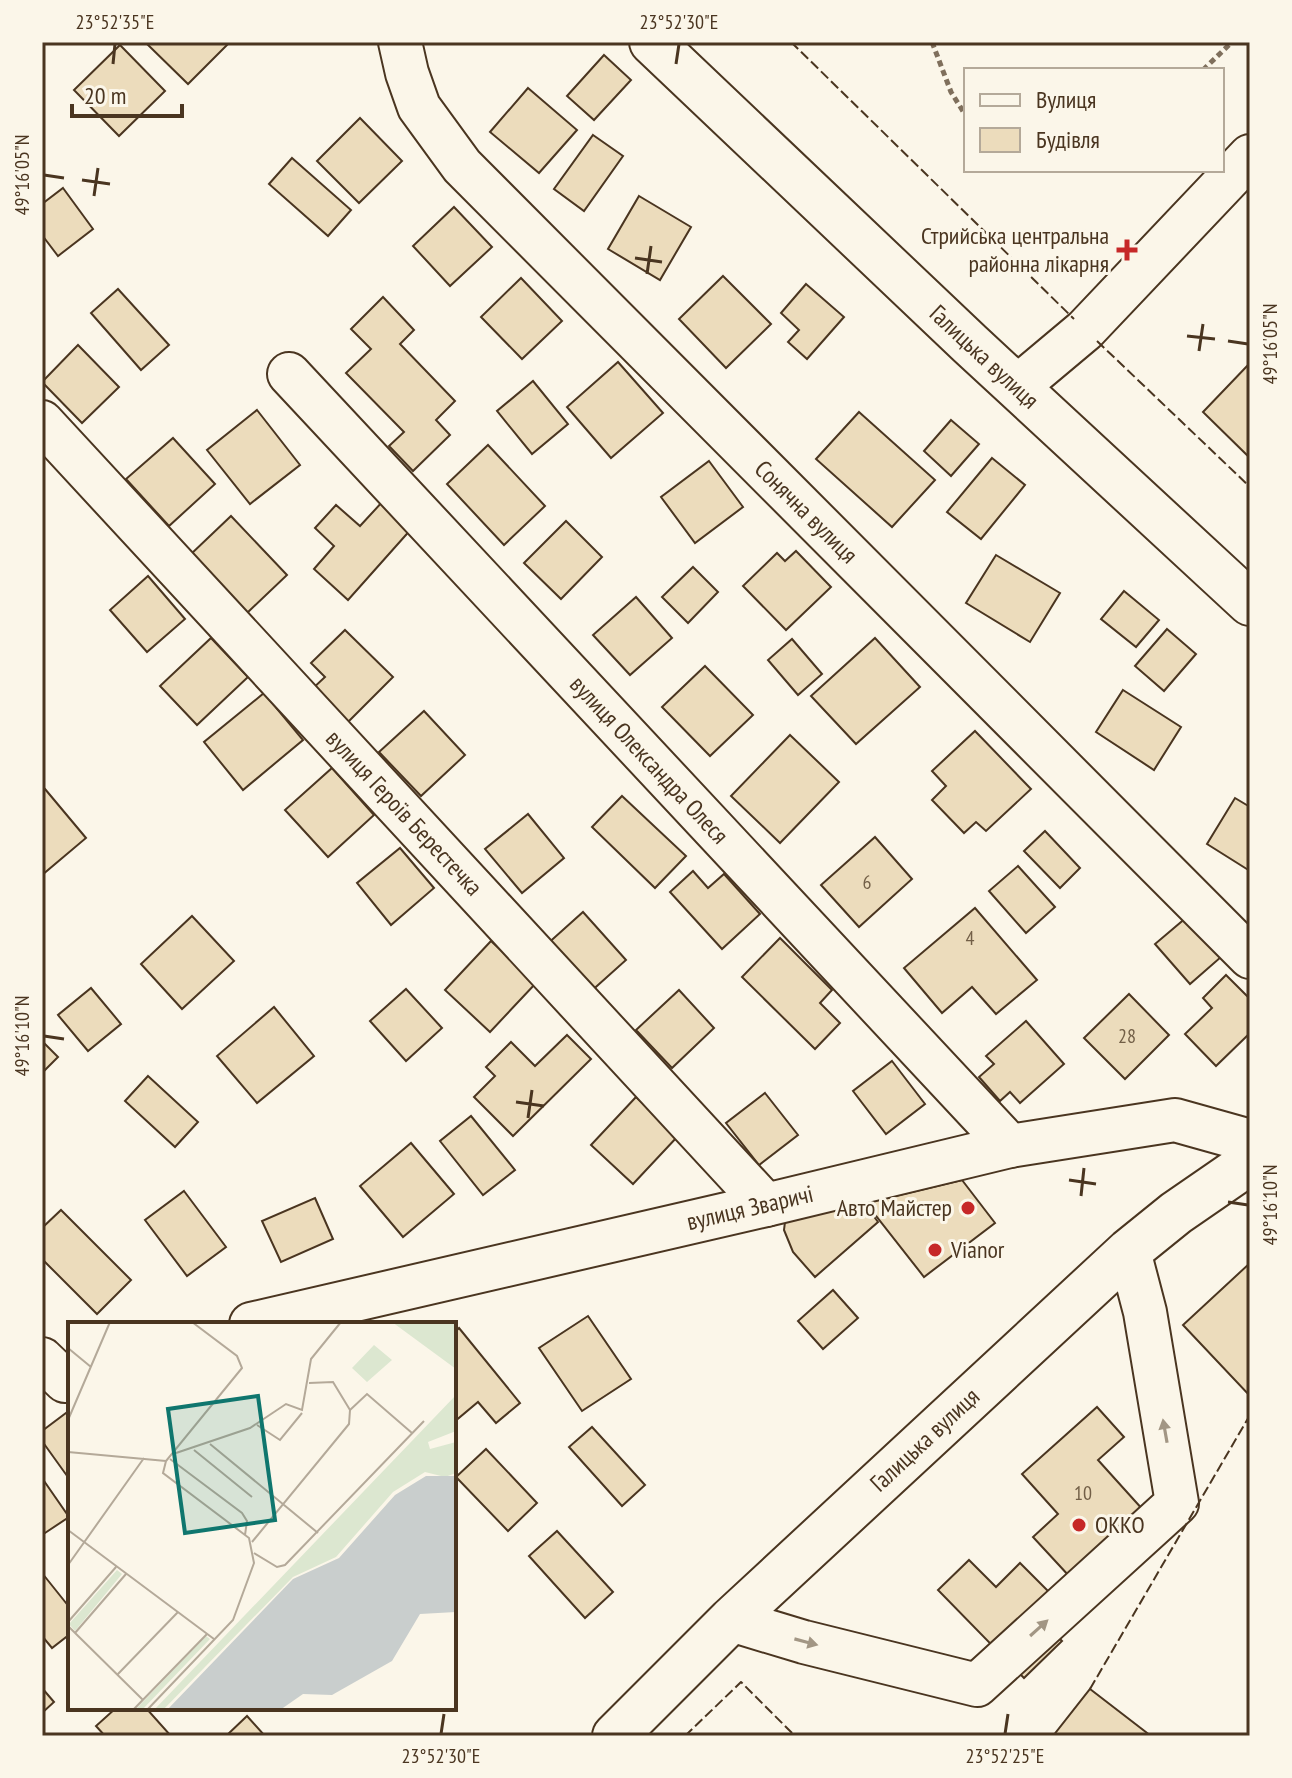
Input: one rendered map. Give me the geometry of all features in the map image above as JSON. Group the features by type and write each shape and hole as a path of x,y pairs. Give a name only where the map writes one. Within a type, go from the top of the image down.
{"highway":[{"name":"Галицька вулиця","path":"652,42 1250,603"},
{"name":"Галицька вулиця","path":"615,1736 731,1620 1129,1251 1176,1213 1250,1162"}],"street":[{"name":"Сонячна вулиця","path":"400,42 419,107 462,166 1250,957"},
{"path":"1017,387 1085,330 1250,156"},
{"name":"вулиця Олександра Олеся","path":"289,374 1010,1146"},
{"name":"вулиця Героїв Берестечка","path":"42,422 766,1205"},
{"name":"вулиця Зваричі","path":"260,1322 1010,1146 1175,1120 1250,1141"},
{"path":"731,1620 804,1642 977,1685 1177,1503 1145,1312 1129,1251"}],"path":[{"path":"932,42 951,92 964,113"},
{"path":"1205,68 1232,42"}],"building":[{"path":"145,42 230,42 188,84"},
{"path":"120,45 165,91 119,136 74,90"},
{"path":"604,55 631,80 594,120 567,96"},
{"path":"528,88 577,130 539,173 490,132"},
{"path":"360,118 402,161 359,203 317,161"},
{"path":"593,135 623,156 584,211 554,189"},
{"path":"292,158 351,210 328,236 269,184"},
{"path":"63,188 93,229 58,256 42,235 42,204"},
{"path":"639,196 691,227 660,280 608,249"},
{"path":"454,207 492,247 450,286 413,246"},
{"path":"723,276 771,324 726,368 679,319"},
{"path":"521,278 562,321 522,359 481,317"},
{"path":"806,284 844,317 807,359 788,342 799,330 781,313"},
{"path":"118,289 169,345 141,370 91,313"},
{"path":"383,297 414,330 400,344 455,401 436,420 450,435 413,471 389,446 404,432 346,373 371,349 351,329"},
{"path":"78,345 119,387 82,423 42,382"},
{"path":"618,362 663,413 611,458 567,407"},
{"path":"1250,365 1250,458 1203,412"},
{"path":"533,381 568,424 532,454 497,411"},
{"path":"257,410 300,465 250,504 207,450"},
{"path":"859,412 935,480 892,527 816,459"},
{"path":"951,420 979,444 951,476 924,451"},
{"path":"173,438 215,484 169,526 126,479"},
{"path":"488,445 545,506 504,545 447,484"},
{"path":"992,458 1025,485 981,539 947,512"},
{"path":"709,461 743,507 695,543 661,497"},
{"path":"384,500 413,527 348,600 314,569 334,546 315,528 336,505 360,526"},
{"path":"231,516 287,575 246,614 190,555"},
{"path":"566,521 602,557 561,599 524,563"},
{"path":"796,551 831,587 786,630 743,586 777,553 785,561"},
{"path":"996,555 1060,593 1030,642 966,603"},
{"path":"693,567 718,592 688,623 662,597"},
{"path":"148,576 185,619 147,652 110,610"},
{"path":"1124,591 1159,620 1136,647 1101,619"},
{"path":"636,597 672,638 630,675 593,635"},
{"path":"1167,629 1196,654 1164,691 1135,666"},
{"path":"345,630 393,677 345,725 310,691 325,677 311,663"},
{"path":"211,638 248,677 197,725 160,686"},
{"path":"875,638 920,687 856,744 811,696"},
{"path":"792,639 822,674 798,695 768,660"},
{"path":"705,666 753,715 710,756 662,707"},
{"path":"1123,690 1181,727 1154,770 1096,732"},
{"path":"264,693 303,740 243,790 204,742"},
{"path":"424,711 465,755 421,796 379,752"},
{"path":"975,731 1031,789 986,831 976,822 964,833 932,800 946,786 932,771"},
{"path":"790,735 839,782 780,843 731,796"},
{"path":"332,768 374,815 328,857 285,810"},
{"path":"45,789 86,838 42,875 42,791"},
{"path":"622,796 686,856 655,888 592,827"},
{"path":"1235,798 1250,807 1250,871 1207,844"},
{"path":"528,814 564,858 522,893 485,849"},
{"path":"1045,831 1080,868 1060,888 1024,851"},
{"path":"875,837 912,879 859,927 821,885"},
{"path":"400,848 434,888 391,925 357,883"},
{"path":"1018,866 1055,907 1026,933 989,891"},
{"path":"693,871 708,888 724,874 760,914 722,949 670,892"},
{"path":"975,908 1037,980 996,1014 972,987 942,1013 904,968"},
{"path":"583,912 626,960 588,994 545,946"},
{"path":"192,916 234,961 182,1009 141,964"},
{"path":"1187,917 1221,957 1190,984 1155,944"},
{"path":"780,938 832,990 820,1003 840,1023 815,1049 742,977"},
{"path":"491,941 536,983 490,1032 445,990"},
{"path":"1226,975 1250,999 1250,1033 1216,1066 1185,1034 1212,1008 1203,998"},
{"path":"91,988 121,1024 88,1051 58,1015"},
{"path":"406,989 442,1028 406,1061 370,1021"},
{"path":"679,990 714,1028 672,1068 636,1030"},
{"path":"1129,994 1169,1035 1125,1079 1084,1038"},
{"path":"274,1007 314,1056 257,1103 217,1056"},
{"path":"1026,1021 1064,1064 1020,1103 1010,1092 1000,1101 979,1077 994,1064 986,1056"},
{"path":"567,1035 591,1059 513,1136 474,1097 495,1076 486,1067 511,1042 535,1066"},
{"path":"42,1041 58,1057 42,1073"},
{"path":"892,1061 925,1104 886,1134 853,1091"},
{"path":"148,1076 198,1122 175,1147 125,1101"},
{"path":"765,1093 798,1135 759,1165 726,1123"},
{"path":"636,1097 678,1136 633,1184 591,1145"},
{"path":"471,1116 515,1170 483,1195 440,1141"},
{"path":"411,1143 454,1194 403,1237 360,1186"},
{"path":"962,1180 995,1223 924,1277 866,1203"},
{"path":"184,1191 226,1247 187,1276 145,1220"},
{"path":"315,1198 333,1239 281,1262 262,1221"},
{"path":"864,1203 878,1222 815,1277 793,1252 784,1230 785,1222"},
{"path":"61,1210 131,1280 97,1314 42,1259 42,1228"},
{"path":"1250,1263 1250,1396 1183,1325"},
{"path":"833,1290 858,1318 823,1349 798,1321"},
{"path":"588,1316 631,1379 582,1411 539,1348"},
{"path":"459,1328 520,1403 496,1423 478,1402 456,1420 456,1331"},
{"path":"1097,1407 1124,1437 1098,1460 1144,1511 1070,1577 1033,1537 1058,1514 1022,1474"},
{"path":"68,1412 68,1477 42,1441 42,1431"},
{"path":"592,1427 645,1485 622,1506 569,1447"},
{"path":"486,1449 537,1503 508,1531 456,1477"},
{"path":"42,1478 68,1518 42,1535"},
{"path":"557,1531 613,1592 585,1618 529,1556"},
{"path":"969,1560 996,1587 1020,1563 1052,1595 1034,1613 1062,1641 1024,1678 938,1590"},
{"path":"42,1573 68,1606 68,1636 52,1648 42,1636"},
{"path":"42,1688 54,1702 42,1713"},
{"path":"1090,1689 1151,1736 1053,1736"},
{"path":"114,1710 148,1710 171,1736 105,1736 96,1726"},
{"path":"247,1716 265,1736 226,1736"}],"fence":[{"path":"791,42 1074,319"},
{"path":"1097,341 1250,487"},
{"path":"1090,1689 1250,1415"},
{"path":"685,1736 741,1682 795,1736"}],"place":[{"name":"Стрийська центральна районна лікарня","path":"1127,250"},
{"name":"Авто Майстер","path":"968,1208"},
{"name":"Vianor","path":"935,1250"},
{"name":"ОККО","path":"1079,1525"}]}
